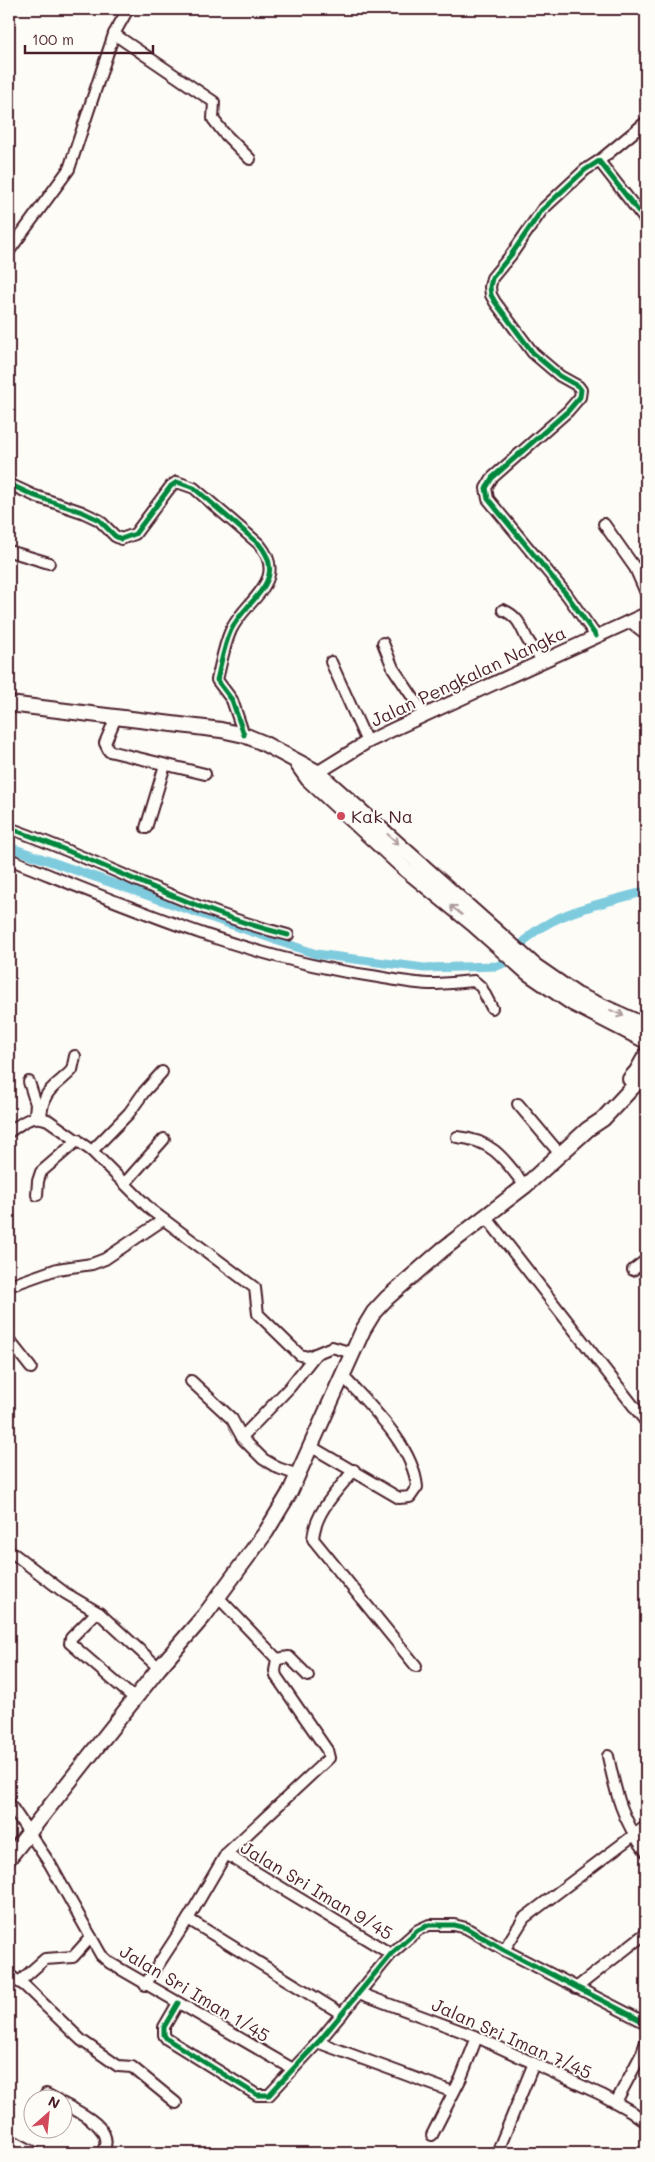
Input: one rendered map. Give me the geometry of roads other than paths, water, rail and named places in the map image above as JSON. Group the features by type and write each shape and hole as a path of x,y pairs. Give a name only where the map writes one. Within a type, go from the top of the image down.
{"main road":[{"path":"9,704 220,730 244,735 261,742 296,762 313,775 404,868 473,924 498,940 528,968 572,1003 646,1041"},
{"path":"528,968 577,995 646,1026"},
{"path":"588,1129 597,1114 638,1071 646,1055"},
{"path":"9,1858 159,1668 204,1616 266,1532 298,1475 342,1375 374,1312 387,1298 442,1250 525,1186 588,1129 603,1119 646,1073"}],"street":[{"path":"9,251 69,169 114,34 128,9"},
{"path":"114,34 214,102 213,119 250,159"},
{"path":"596,636 567,595 488,498 486,488 492,478 568,411 580,397 578,386 560,376 533,353 495,302 491,295 490,287 492,278 511,255 542,210 585,170 599,161 646,122"},
{"path":"599,161 646,220"},
{"path":"638,211 646,204"},
{"path":"9,484 99,520 115,536 121,539 135,534 171,486 177,482 194,488 259,544 268,554 270,563 267,581 231,630 218,680 232,700 244,735"},
{"path":"604,524 635,568 646,593"},
{"path":"9,551 49,563"},
{"path":"503,610 513,614 521,624 526,638 542,661"},
{"name":"Jalan Pengkalan Nangka","path":"313,775 367,742 424,714 646,614"},
{"path":"630,621 646,634"},
{"path":"383,643 393,668 424,714"},
{"path":"331,662 367,742"},
{"path":"116,717 105,743 106,749 122,755 205,774"},
{"path":"146,828 165,765"},
{"path":"9,828 68,851 154,889 231,918 288,935"},
{"path":"9,859 206,935 276,957 326,969 430,984 474,982 481,987 492,1008"},
{"path":"9,1132 38,1117 43,1100 49,1091 72,1070 74,1056"},
{"path":"92,1151 129,1113 162,1072"},
{"path":"29,1082 38,1117"},
{"path":"518,1104 560,1154"},
{"path":"38,1117 78,1140 92,1151 151,1210 255,1288 257,1292 258,1314 300,1355 308,1357 332,1347 352,1354"},
{"path":"457,1137 471,1138 483,1142 502,1156 525,1186"},
{"path":"125,1183 164,1139"},
{"path":"37,1195 41,1172 78,1140"},
{"path":"486,1217 646,1422"},
{"path":"9,1286 57,1269 92,1264 105,1259 164,1220"},
{"path":"633,1270 646,1260"},
{"path":"9,1340 31,1368"},
{"path":"242,1437 290,1387 317,1353"},
{"path":"310,1446 399,1498 410,1497 417,1486 411,1461 382,1420 342,1375"},
{"path":"191,1381 232,1419 242,1437 263,1459 278,1468 298,1475"},
{"path":"354,1470 321,1513 314,1528 313,1539 416,1666"},
{"path":"10,1550 65,1593 99,1613 159,1668"},
{"path":"218,1597 276,1659"},
{"path":"99,1613 96,1613 71,1638 70,1644 135,1699"},
{"path":"276,1659 289,1656 308,1676"},
{"path":"145,1985 188,1919 226,1854 329,1758 327,1750 276,1676 274,1671 276,1659"},
{"path":"608,1756 618,1803 634,1836 646,1852"},
{"name":"Jalan Sri Iman 1/45","path":"9,1803 50,1864 101,1955 110,1963 145,1985 293,2069"},
{"path":"504,1950 524,1918 646,1826"},
{"name":"Jalan Sri Iman 9/45","path":"226,1854 391,1954"},
{"path":"188,1919 342,2014"},
{"path":"178,2004 164,2027 164,2035 167,2039 257,2095 269,2095 342,2014 391,1954 418,1930 441,1924 466,1928 576,1988 646,2023"},
{"path":"576,1988 646,1933"},
{"path":"19,1982 45,1959 73,1956 90,1937"},
{"path":"9,1975 19,1982 81,2040 118,2066 132,2067 176,2103"},
{"name":"Jalan Sri Iman 7/45","path":"359,1993 478,2036 616,2102 646,2122"},
{"path":"432,2135 461,2078 478,2036"},
{"path":"317,2042 453,2092"},
{"path":"616,2102 646,2042"},
{"path":"497,2153 534,2064"},
{"path":"72,2108 84,2114 102,2129 106,2146 102,2153"},
{"path":"9,2139 35,2153"}],"waterway":[{"path":"9,847 316,954 424,968 497,966 503,964 528,937 559,918 588,907 646,891"}],"place":[{"name":"Kak Na","path":"341,816"}]}
